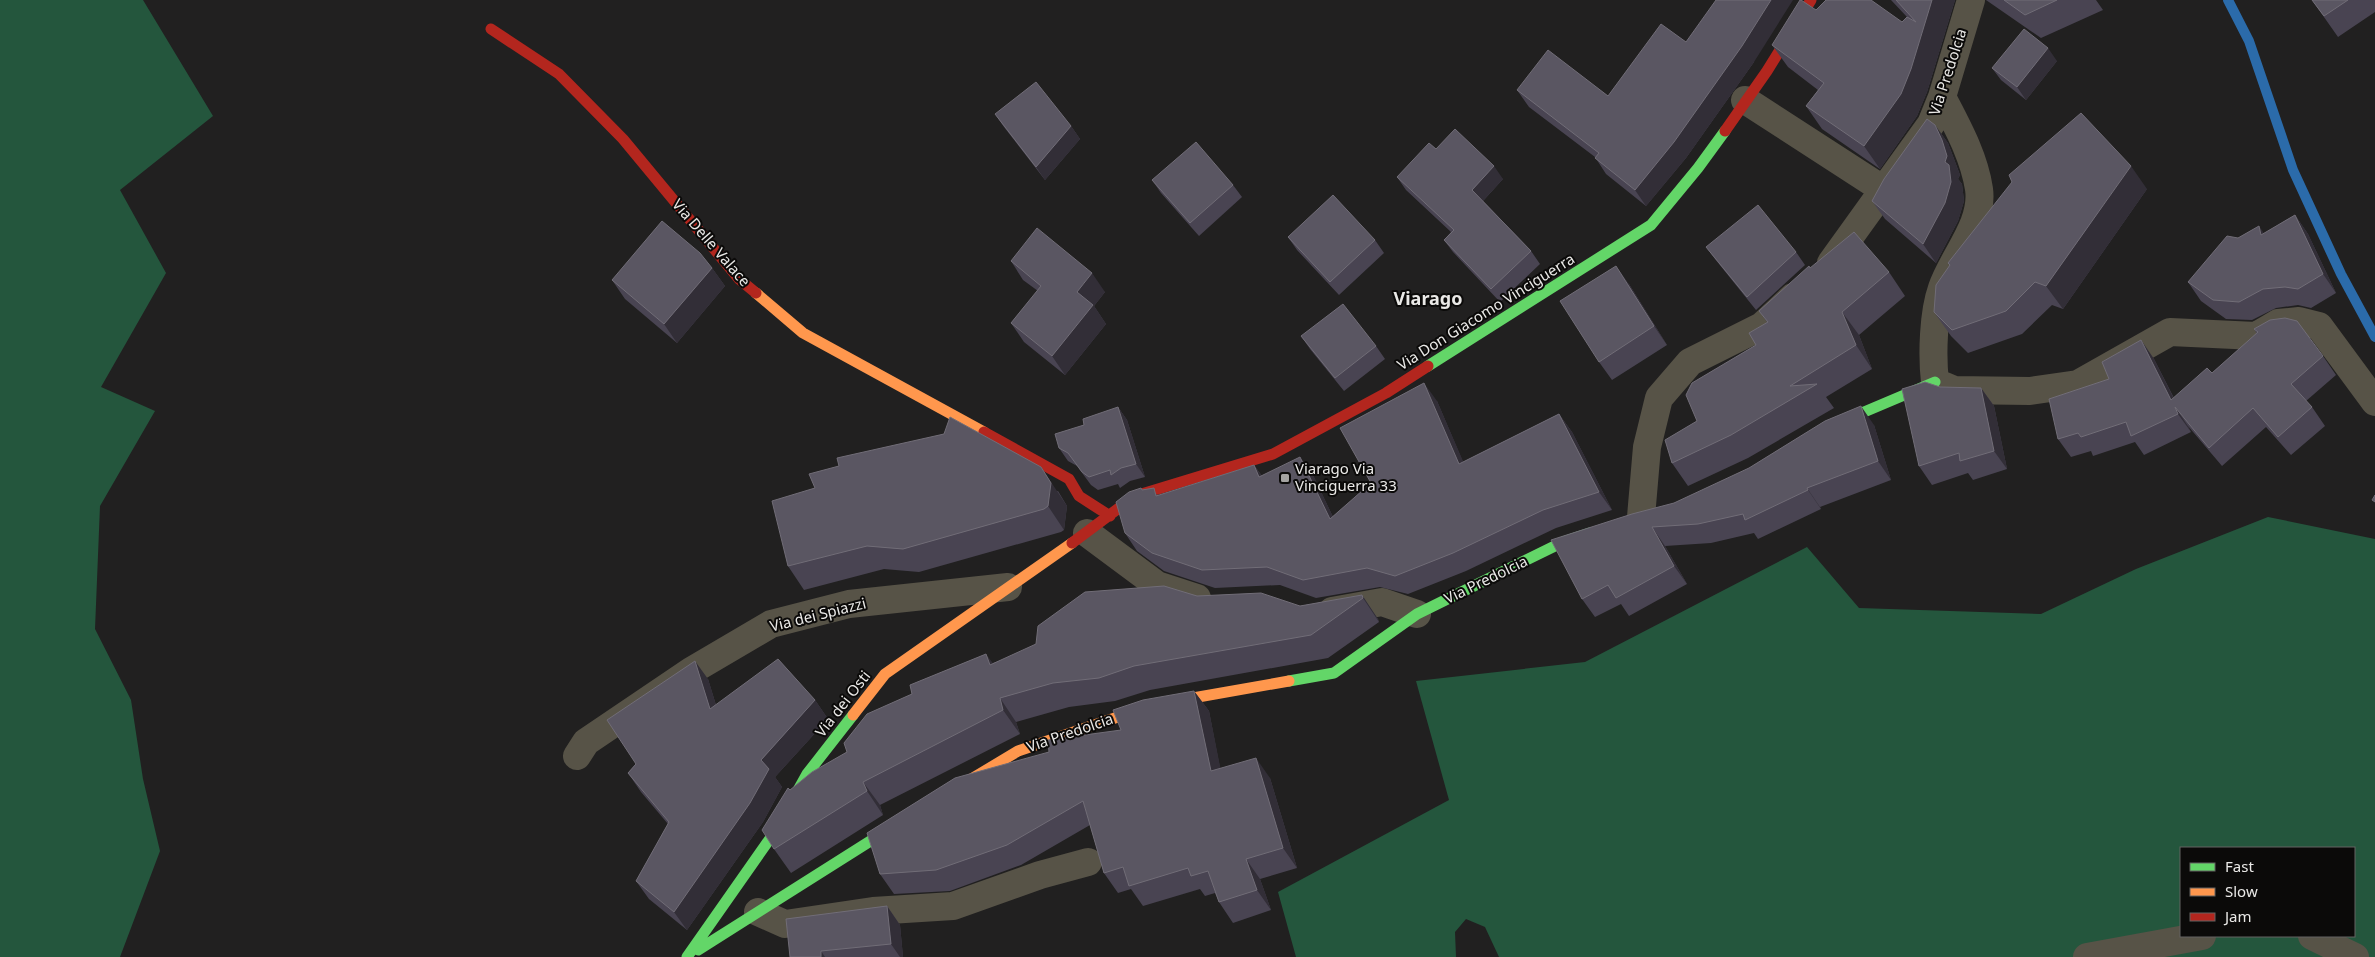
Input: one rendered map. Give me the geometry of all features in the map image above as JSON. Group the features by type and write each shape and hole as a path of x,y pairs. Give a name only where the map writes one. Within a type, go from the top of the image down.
{"street":[{"name":"Via Don Giacomo Vinciguerra","path":"1086,533 1135,496 1273,454 1386,393 1651,225 1698,168 1745,100 1768,71 1811,0"},
{"name":"Via Predolcia","path":"1643,516 1648,447 1659,398 1690,362 1762,326 1833,261 1930,124 1942,97 1971,0"},
{"name":"Via Delle Valace","path":"490,29 559,74 623,139 739,279 803,333 1069,479 1080,496 1110,516"},
{"path":"1935,382 1932,355 1942,289 1976,219 1979,190 1965,142 1942,97"},
{"path":"1745,100 1884,190"},
{"path":"1822,432 1831,426 1935,382 1954,390 2030,392 2078,384 2170,332 2256,336 2278,323 2299,321 2318,326 2375,402"},
{"name":"Via Predolcia","path":"950,791 1018,751 1153,705 1334,673 1417,614 1563,542 1598,531"},
{"path":"1086,533 1157,584 1213,604 1222,603"},
{"name":"Via dei Osti","path":"688,957 776,830 807,774 885,674 1086,533"},
{"name":"Via dei Spiazzi","path":"577,756 586,742 691,671 771,624 849,604 1008,587"},
{"path":"1305,611 1314,614 1382,602 1417,614"},
{"path":"688,957 908,817"},
{"path":"758,912 784,924 872,911 953,906 1040,875 1088,862"},
{"path":"2087,957 2197,937"},
{"path":"2314,937 2355,957"}],"green space":[{"path":"0,0 143,0 213,116 120,190 166,273 101,387 155,411 100,506 95,629 131,700 143,779 160,851 120,957 0,957"},
{"path":"2268,517 2375,539 2375,957 1499,957 1485,927 1466,919 1455,932 1456,957 1296,957 1278,892 1449,800 1416,681 1585,662 1807,547 1859,608 2041,614 2136,569"}],"building":[{"path":"1716,0 1771,0 1742,46 1674,142 1635,190 1595,158 1599,153 1517,90 1548,50 1608,96 1661,24 1686,42"},
{"path":"1800,0 1816,10 1826,0 1871,0 1902,22 1907,17 1916,22 1896,0 1932,0 1911,69 1901,94 1864,146 1806,106 1824,83 1772,45"},
{"path":"2004,0 2057,0 2025,15"},
{"path":"2312,0 2348,0 2324,16"},
{"path":"2024,29 2048,48 2017,87 1992,68"},
{"path":"1036,82 1071,126 1036,167 995,114"},
{"path":"2081,113 2131,166 2046,286 2035,282 2006,311 1952,330 1934,312 1936,285 1950,265 1948,263 2012,182 2009,175"},
{"path":"1927,119 1935,125 1942,140 1947,156 1945,162 1949,165 1951,182 1945,203 1923,244 1872,201 1884,179"},
{"path":"1455,129 1494,166 1472,190 1531,251 1491,289 1444,240 1454,230 1397,177 1429,143 1436,149"},
{"path":"1196,142 1233,185 1190,223 1152,180"},
{"path":"1333,195 1375,240 1330,282 1288,237"},
{"path":"1758,205 1796,252 1747,297 1706,247"},
{"path":"2295,215 2323,274 2298,289 2285,287 2263,289 2239,302 2213,300 2188,282 2227,236 2238,238 2259,226 2261,235"},
{"path":"662,221 700,253 712,268 664,324 612,280"},
{"path":"1037,228 1092,273 1077,292 1093,305 1052,356 1011,323 1041,286 1011,261"},
{"path":"1854,232 1889,272 1842,312 1856,345 1790,386 1817,384 1731,435 1672,463 1665,440 1697,421 1686,395 1692,383 1756,345 1749,333 1768,322 1759,311 1809,266 1810,268"},
{"path":"1616,266 1654,326 1599,362 1560,301"},
{"path":"1343,304 1376,346 1335,378 1301,336"},
{"path":"2285,318 2297,321 2323,356 2291,384 2312,407 2278,437 2253,408 2209,448 2175,407 2178,414 2131,436 2126,422 2081,437 2078,433 2058,439 2049,399 2109,379 2102,362 2141,340 2171,400 2207,368 2212,373 2258,332 2254,329 2270,320"},
{"path":"1925,382 1940,387 1981,388 1994,451 1960,461 1959,453 1919,466 1902,389"},
{"path":"1424,383 1459,464 1559,414 1599,492 1543,510 1453,553 1395,576 1367,568 1303,580 1267,567 1202,570 1152,553 1125,533 1116,502 1129,492 1141,488 1142,490 1154,488 1156,496 1254,465 1259,477 1300,457 1330,519 1371,483 1340,428"},
{"path":"1861,406 1878,461 1807,488 1808,490 1745,520 1743,514 1698,524 1652,527 1674,566 1616,598 1608,585 1582,599 1551,540 1632,514 1674,503 1749,468 1825,421"},
{"path":"1118,407 1136,464 1121,468 1111,475 1110,470 1089,477 1082,472 1068,453 1059,448 1055,434 1084,425 1083,419"},
{"path":"950,417 1041,467 1051,483 1048,506 1044,509 903,549 867,546 788,566 772,501 815,488 809,474 839,466 837,458 944,434"},
{"path":"1164,586 1197,596 1261,593 1300,606 1362,595 1363,598 1311,635 1134,666 1099,678 1053,683 1000,698 1003,710 863,782 867,791 774,849 762,830 788,788 790,790 812,772 847,752 844,743 867,714 912,694 910,685 986,654 990,665 1036,644 1038,626 1085,592"},
{"path":"778,659 815,700 761,760 769,769 750,803 674,912 636,881 669,822 628,773 636,764 607,720 695,661 710,709"},
{"path":"1194,691 1211,771 1256,758 1283,848 1246,859 1257,890 1219,902 1208,871 1191,876 1188,868 1129,886 1123,867 1104,873 1083,801 1007,845 936,870 880,874 867,833 955,778 1049,752 1048,740 1121,730 1113,710 1143,700"},
{"path":"887,906 891,944 821,951 821,957 790,957 786,919"}],"waterway":[{"path":"2228,0 2249,41 2293,170 2341,274 2375,337"}],"traffic: fast":[{"path":"1428,366 1651,225 1698,168 1725,131"},
{"path":"1831,426 1935,382"},
{"path":"1289,681 1334,673 1417,614 1563,542 1590,533"},
{"path":"687,957 776,830 807,774 853,715"},
{"path":"698,950 902,821"}],"traffic: slow":[{"path":"756,293 803,333 984,432"},
{"path":"853,715 885,674 1072,543"},
{"path":"958,787 1018,751 1153,705 1289,681"}],"traffic: jam":[{"path":"1725,131 1767,71 1811,0"},
{"path":"491,29 559,74 623,139 739,279 756,293"},
{"path":"1072,543 1135,496 1273,454 1386,393 1428,366"},
{"path":"984,432 1069,479 1079,496 1110,516"}],"place":[{"name":"Viarago Via Vinciguerra 33","path":"1285,478"}],"district":[{"name":"Viarago","path":"1428,299"}]}
